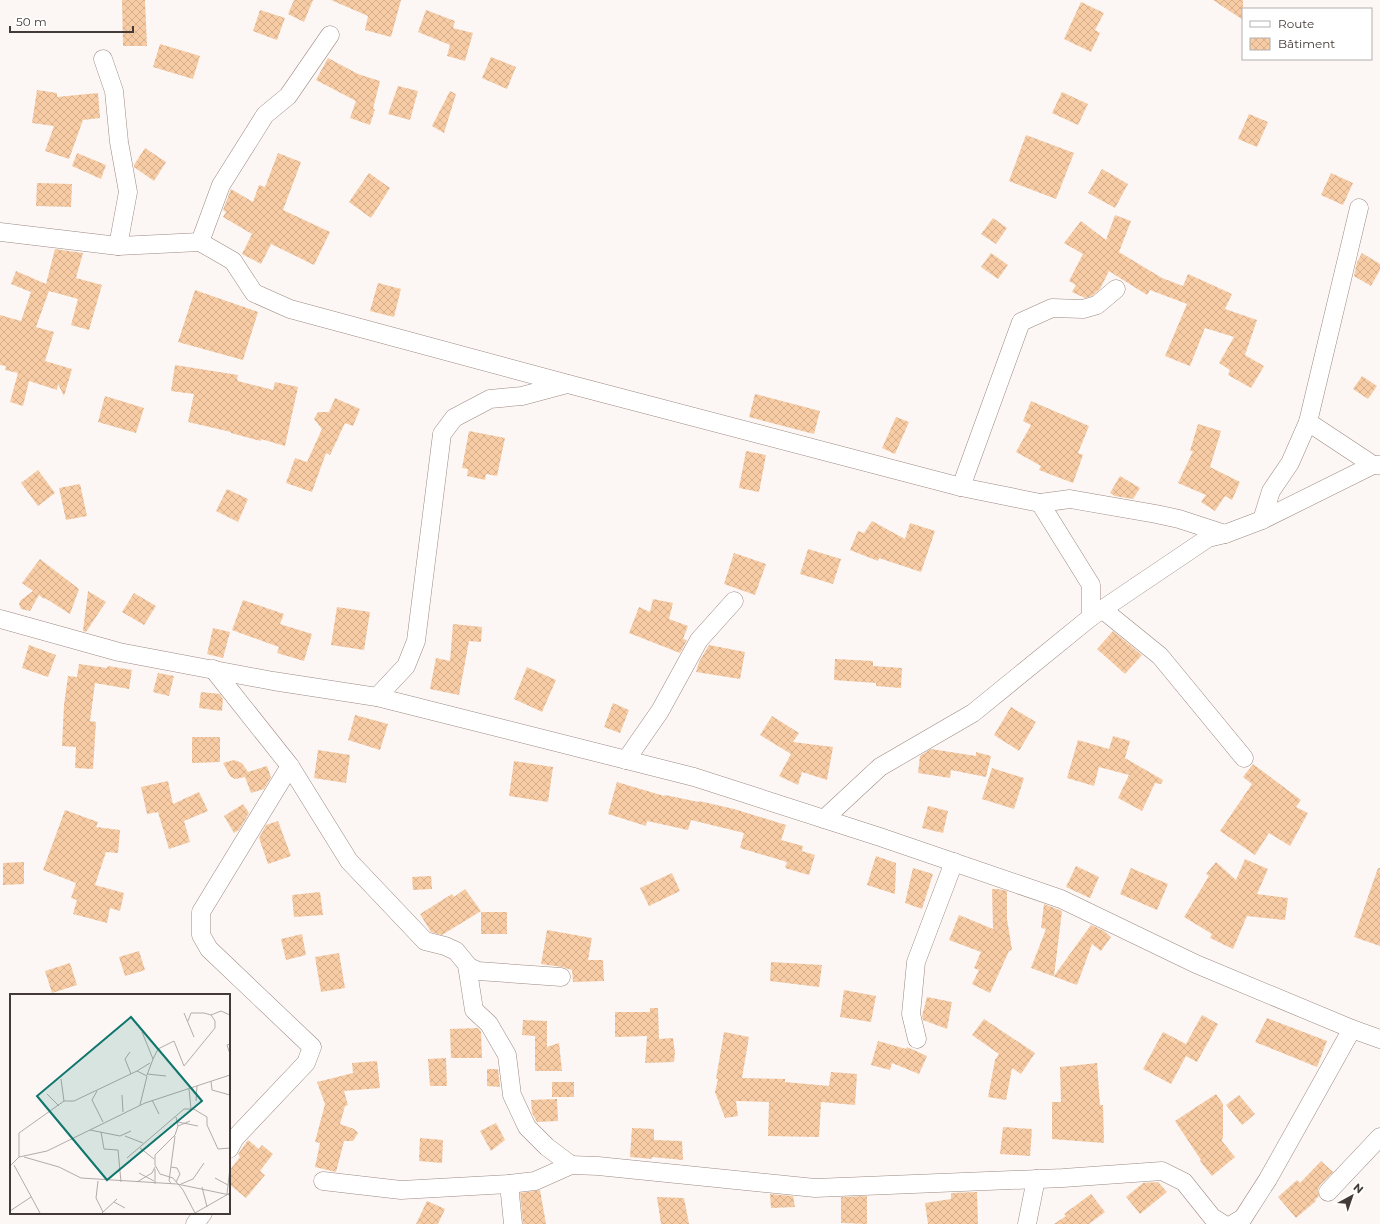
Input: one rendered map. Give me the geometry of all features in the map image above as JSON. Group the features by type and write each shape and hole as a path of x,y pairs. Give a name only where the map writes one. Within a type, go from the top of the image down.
{"street":[{"path":"200,242 221,185 261,121 265,115 288,96 330,35"},
{"path":"103,59 114,91 119,142 128,192 118,246"},
{"path":"1262,520 1271,491 1290,463 1308,422 1359,208"},
{"path":"0,232 118,246 200,242 233,261 254,293 290,309 961,488 1040,503 1070,499 1179,519 1225,534"},
{"path":"961,488 1021,322 1052,308 1083,309 1097,305 1116,289"},
{"path":"377,697 406,666 416,641 442,434 454,418 490,399 522,396 568,384"},
{"path":"1308,422 1377,465"},
{"path":"824,819 880,767 973,712 1097,613 1208,538 1225,534 1262,520 1377,465"},
{"path":"1040,503 1092,584 1097,613 1160,656 1244,758"},
{"path":"626,760 660,711 699,640 734,601"},
{"path":"0,618 119,652 274,681 377,697 694,777 954,862 1061,899 1196,964 1352,1029 1380,1039"},
{"path":"213,669 290,766 349,861 425,942 445,946 456,951 469,967 478,971 560,977"},
{"path":"230,1146 235,1138 306,1063 312,1047 209,949 201,935 200,912 290,766"},
{"path":"917,1039 911,1014 916,962 954,862"},
{"path":"467,965 474,1010 488,1024 507,1056 512,1095 527,1127 547,1147 571,1165"},
{"path":"1240,1222 1268,1179 1352,1029"},
{"path":"1328,1192 1380,1137"},
{"path":"323,1181 401,1190 509,1184 535,1181 571,1165 598,1166 815,1188 1036,1179 1162,1171 1184,1182 1212,1218 1223,1224"},
{"path":"1027,1224 1036,1179"},
{"path":"509,1184 513,1224"},
{"path":"195,1224 202,1214"}],"building":[{"path":"122,0 145,0 147,46 123,46"},
{"path":"294,0 313,0 304,22 288,14"},
{"path":"331,0 401,0 391,37 365,30 368,16"},
{"path":"1213,0 1243,0 1242,19"},
{"path":"1081,2 1104,13 1095,30 1100,33 1091,52 1064,39"},
{"path":"260,10 285,18 277,40 253,31"},
{"path":"426,10 455,21 453,28 473,33 465,61 447,56 450,45 418,32"},
{"path":"160,44 200,56 193,79 153,67"},
{"path":"491,57 516,67 507,89 482,78"},
{"path":"328,58 358,74 380,81 373,109 375,109 370,125 350,118 356,101 316,80"},
{"path":"398,86 418,91 410,120 388,114"},
{"path":"37,90 57,93 57,97 98,93 100,118 83,120 69,159 45,151 54,126 32,123"},
{"path":"450,91 456,94 444,133 432,126"},
{"path":"1062,92 1088,104 1078,125 1052,113"},
{"path":"1249,114 1268,122 1257,147 1238,139"},
{"path":"1026,135 1074,153 1056,199 1009,181"},
{"path":"145,148 166,162 154,181 134,167"},
{"path":"77,153 106,165 101,179 72,166"},
{"path":"278,153 301,162 283,210 330,232 314,265 271,244 261,264 242,254 252,234 223,217 226,212 223,210 231,189 253,202 259,185 265,187"},
{"path":"1102,169 1128,184 1115,208 1088,193"},
{"path":"369,173 390,188 371,218 349,202"},
{"path":"1331,173 1353,183 1343,205 1321,195"},
{"path":"37,183 72,184 71,207 36,206"},
{"path":"1115,215 1131,221 1119,252 1162,278 1183,286 1188,274 1232,294 1225,309 1257,320 1245,355 1264,366 1251,388 1228,375 1230,370 1219,363 1234,337 1205,328 1190,366 1165,356 1187,304 1150,290 1147,295 1109,271 1100,289 1092,296 1085,298 1072,292 1076,285 1069,281 1083,254 1064,243 1081,221 1106,240"},
{"path":"993,218 1007,228 996,244 981,234"},
{"path":"55,249 83,253 76,278 102,285 89,330 71,325 78,299 49,291 36,327 54,332 45,361 72,369 64,396 58,384 57,390 29,381 23,406 10,402 18,373 5,370 6,366 0,365 0,315 21,321 31,292 11,284 16,271 46,284"},
{"path":"991,253 1008,265 998,279 981,267"},
{"path":"1362,253 1380,264 1380,270 1371,286 1354,276 1357,262"},
{"path":"378,283 401,289 394,317 370,311"},
{"path":"195,290 258,312 243,360 178,342"},
{"path":"175,365 238,375 238,381 273,390 275,382 298,387 285,446 188,422 194,394 171,391"},
{"path":"1362,376 1377,386 1368,399 1353,389"},
{"path":"755,394 820,411 814,434 749,417"},
{"path":"105,396 144,408 136,433 98,422"},
{"path":"335,398 360,409 353,426 345,423 330,455 326,453 312,492 286,483 295,458 307,462 322,429 314,419 318,412 329,412"},
{"path":"1031,401 1089,426 1078,453 1083,455 1073,483 1039,470 1041,466 1016,452 1031,425 1023,421"},
{"path":"896,417 909,422 895,454 882,448"},
{"path":"1198,424 1221,431 1210,467 1240,482 1232,500 1225,496 1215,511 1201,502 1206,495 1178,483 1193,451 1190,451"},
{"path":"469,431 505,438 497,476 486,474 485,480 467,476 468,469 462,468"},
{"path":"746,451 766,455 759,492 739,488"},
{"path":"38,470 55,493 38,506 21,483"},
{"path":"1120,476 1140,488 1133,499 1115,496 1110,493"},
{"path":"80,484 87,516 66,520 59,488"},
{"path":"227,489 248,499 238,522 216,511"},
{"path":"872,521 905,539 910,523 935,531 921,572 879,558 878,561 850,550 858,531 864,533"},
{"path":"808,549 841,559 833,584 800,574"},
{"path":"734,553 766,564 755,595 724,584"},
{"path":"40,559 79,589 70,614 39,595 30,611 21,609 19,604 21,600 33,591 22,583"},
{"path":"88,591 106,602 86,632 83,631"},
{"path":"134,593 156,606 144,625 122,612"},
{"path":"653,599 673,603 669,619 688,626 683,639 687,640 680,653 629,633 639,607 650,612"},
{"path":"243,600 284,614 280,624 312,634 304,661 277,653 279,647 232,630"},
{"path":"337,607 370,612 364,650 331,645"},
{"path":"453,624 482,627 481,642 469,641 459,695 430,689 436,658 450,661"},
{"path":"213,628 230,632 223,658 207,654"},
{"path":"1113,631 1142,655 1125,674 1097,649"},
{"path":"29,645 56,655 48,677 22,668"},
{"path":"709,645 745,652 740,679 696,672 699,662"},
{"path":"835,659 873,661 873,666 902,668 901,688 876,686 876,683 834,680"},
{"path":"79,664 107,668 108,666 132,670 129,689 95,683 90,721 96,722 93,769 75,768 76,747 62,746 64,705 68,676 77,677"},
{"path":"527,667 556,680 542,712 514,699"},
{"path":"158,673 174,676 169,696 153,692"},
{"path":"201,692 220,694 223,699 222,711 199,708"},
{"path":"613,703 629,710 620,733 604,727"},
{"path":"1011,707 1036,722 1019,751 994,735"},
{"path":"355,715 388,724 380,750 348,740"},
{"path":"772,716 799,733 793,742 833,747 827,780 802,772 798,785 779,776 791,754 760,735"},
{"path":"1113,736 1130,741 1125,758 1163,780 1161,784 1155,783 1142,811 1118,798 1129,775 1099,767 1094,786 1067,778 1078,740 1109,749"},
{"path":"192,737 220,737 220,762 192,763"},
{"path":"931,749 976,756 976,752 991,756 986,777 951,770 950,778 918,773 920,756"},
{"path":"318,750 350,755 346,783 314,778"},
{"path":"234,760 242,763 248,772 267,766 271,777 264,789 251,793 245,777 235,779 230,776 223,763"},
{"path":"514,761 553,767 548,802 509,796"},
{"path":"1253,764 1301,800 1296,807 1308,813 1290,846 1269,833 1255,855 1220,831 1252,784 1243,777"},
{"path":"992,768 1024,778 1014,809 982,799"},
{"path":"168,781 173,804 199,792 208,811 184,821 190,842 169,849 158,812 147,814 141,787"},
{"path":"617,782 664,796 699,801 734,809 786,825 781,840 803,846 802,851 815,855 809,875 785,868 787,862 740,848 744,833 691,820 688,830 647,821 646,826 608,814"},
{"path":"243,804 249,813 239,830 234,833 224,816"},
{"path":"928,806 948,811 943,833 922,828"},
{"path":"65,810 98,822 96,827 120,830 118,853 106,852 95,885 124,893 120,911 110,908 107,923 73,914 77,900 71,898 76,883 43,870"},
{"path":"278,821 291,856 268,864 259,838 266,825"},
{"path":"876,856 896,863 895,894 867,885"},
{"path":"1245,859 1268,869 1257,894 1288,898 1285,920 1247,916 1233,949 1210,938 1212,934 1184,917 1209,876 1206,874 1216,862 1236,880"},
{"path":"24,862 24,884 3,885 3,863"},
{"path":"1076,866 1099,877 1090,898 1066,887"},
{"path":"913,868 933,874 922,909 905,903"},
{"path":"1131,868 1168,884 1157,910 1120,894"},
{"path":"1378,868 1380,868 1380,946 1354,937"},
{"path":"672,873 680,891 649,906 640,888"},
{"path":"431,876 432,889 413,890 412,877"},
{"path":"465,889 481,911 442,935 431,932 420,914 452,894 454,897"},
{"path":"992,889 1007,891 1007,919 1012,950 1009,951 990,993 972,984 979,970 974,968 981,952 949,940 959,915 993,929"},
{"path":"320,892 323,915 294,917 292,895"},
{"path":"1044,904 1062,911 1054,976 1091,925 1104,931 1111,937 1101,951 1092,944 1077,985 1031,968 1046,929 1041,928"},
{"path":"481,912 507,912 507,934 481,934"},
{"path":"547,930 592,938 588,960 603,960 604,981 573,982 572,970 541,964"},
{"path":"302,934 306,955 286,960 281,939"},
{"path":"139,951 145,970 125,976 119,957"},
{"path":"339,953 345,988 321,992 315,957"},
{"path":"771,962 822,965 819,987 770,981"},
{"path":"70,963 77,985 52,993 45,971"},
{"path":"844,990 876,996 871,1022 840,1017"},
{"path":"927,997 952,1002 947,1029 923,1020 922,1016"},
{"path":"650,1008 658,1008 659,1039 673,1038 675,1053 674,1062 645,1063 647,1036 615,1037 615,1012 650,1012"},
{"path":"1202,1015 1218,1024 1197,1062 1186,1056 1171,1084 1143,1069 1163,1032 1186,1044"},
{"path":"1267,1018 1327,1041 1317,1067 1255,1042"},
{"path":"984,1019 1035,1053 1021,1074 1012,1068 1006,1100 988,1097 995,1060 999,1054 972,1035"},
{"path":"523,1020 547,1021 547,1047 559,1043 562,1071 535,1071 535,1036 522,1035"},
{"path":"478,1028 481,1032 482,1058 451,1058 450,1029"},
{"path":"724,1032 749,1037 742,1078 785,1079 785,1082 829,1086 831,1072 857,1074 855,1105 821,1102 819,1137 768,1136 769,1102 736,1101 738,1116 725,1118 715,1092"},
{"path":"878,1041 906,1049 907,1047 927,1056 919,1074 892,1063 890,1070 871,1065"},
{"path":"446,1058 447,1086 430,1086 428,1059"},
{"path":"377,1061 380,1088 344,1091 348,1105 345,1106 340,1124 354,1129 358,1133 353,1141 344,1141 336,1172 315,1167 320,1143 315,1142 325,1104 317,1082 353,1073 352,1063"},
{"path":"1097,1063 1100,1105 1103,1105 1104,1143 1052,1139 1052,1102 1061,1102 1060,1067"},
{"path":"487,1069 498,1069 500,1087 487,1086"},
{"path":"552,1082 574,1082 574,1097 552,1097"},
{"path":"1216,1094 1223,1104 1222,1141 1235,1157 1212,1176 1200,1161 1201,1160 1175,1121"},
{"path":"1239,1095 1255,1114 1242,1125 1226,1105"},
{"path":"557,1099 558,1121 537,1122 532,1113 531,1100"},
{"path":"496,1123 505,1140 491,1151 480,1131"},
{"path":"1003,1127 1032,1129 1030,1156 1000,1154"},
{"path":"632,1128 654,1129 654,1140 682,1141 683,1160 652,1157 652,1159 630,1157"},
{"path":"420,1138 443,1140 442,1163 419,1161"},
{"path":"248,1140 259,1149 262,1145 273,1154 260,1171 265,1175 246,1198 230,1185 230,1170 240,1157 238,1154"},
{"path":"1321,1161 1333,1172 1320,1185 1318,1190 1319,1196 1315,1200 1316,1201 1296,1218 1278,1197 1297,1180 1300,1183"},
{"path":"1158,1182 1167,1192 1140,1214 1126,1197 1143,1183"},
{"path":"540,1190 546,1224 523,1224 520,1193"},
{"path":"977,1192 978,1224 928,1224 925,1203 951,1199 951,1193"},
{"path":"770,1194 793,1196 795,1207 771,1208"},
{"path":"1091,1194 1105,1212 1089,1224 1054,1224 1066,1216 1064,1214"},
{"path":"867,1196 867,1224 841,1223 841,1197"},
{"path":"657,1197 684,1198 689,1224 661,1224"},
{"path":"427,1201 445,1209 438,1224 416,1224"}]}
